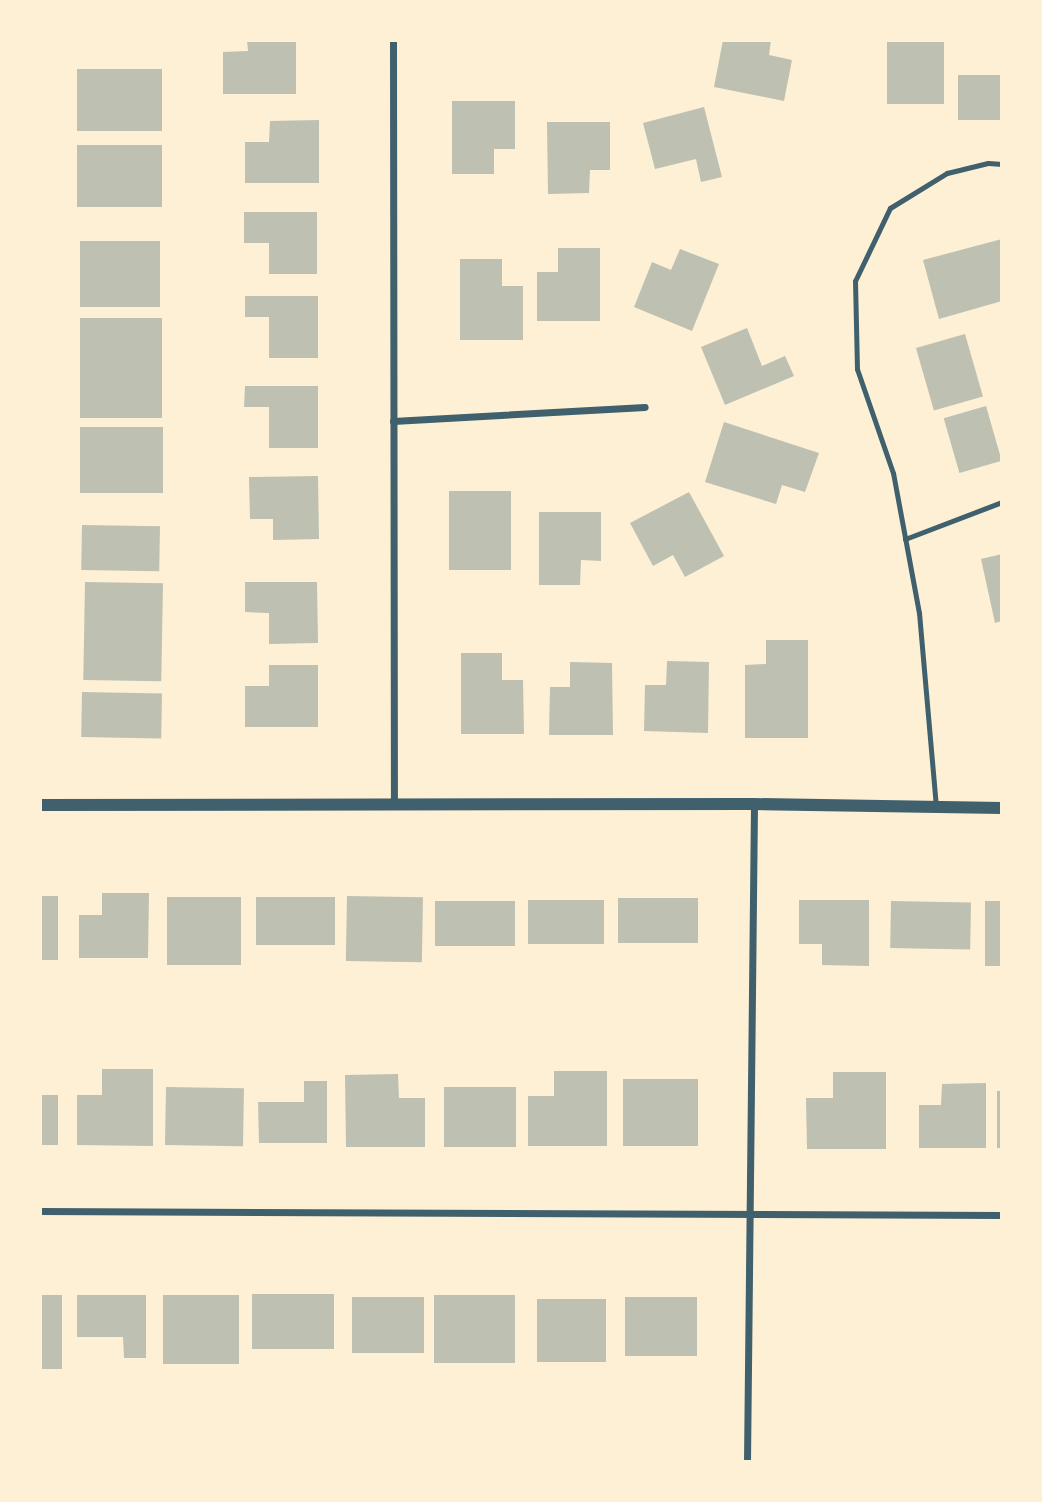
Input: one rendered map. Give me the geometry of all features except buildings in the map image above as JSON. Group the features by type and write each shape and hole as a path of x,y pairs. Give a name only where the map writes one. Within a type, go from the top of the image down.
{"street":[{"path":"393,40 394,804"},
{"path":"393,421 645,407"},
{"path":"747,1462 754,804"},
{"path":"40,805 754,804 1002,808"},
{"path":"40,1211 1002,1215"}],"lane":[{"path":"936,807 919,613 893,473 857,369 855,281 890,208 947,173 988,163 1002,164"},
{"path":"905,539 1002,502"}]}
